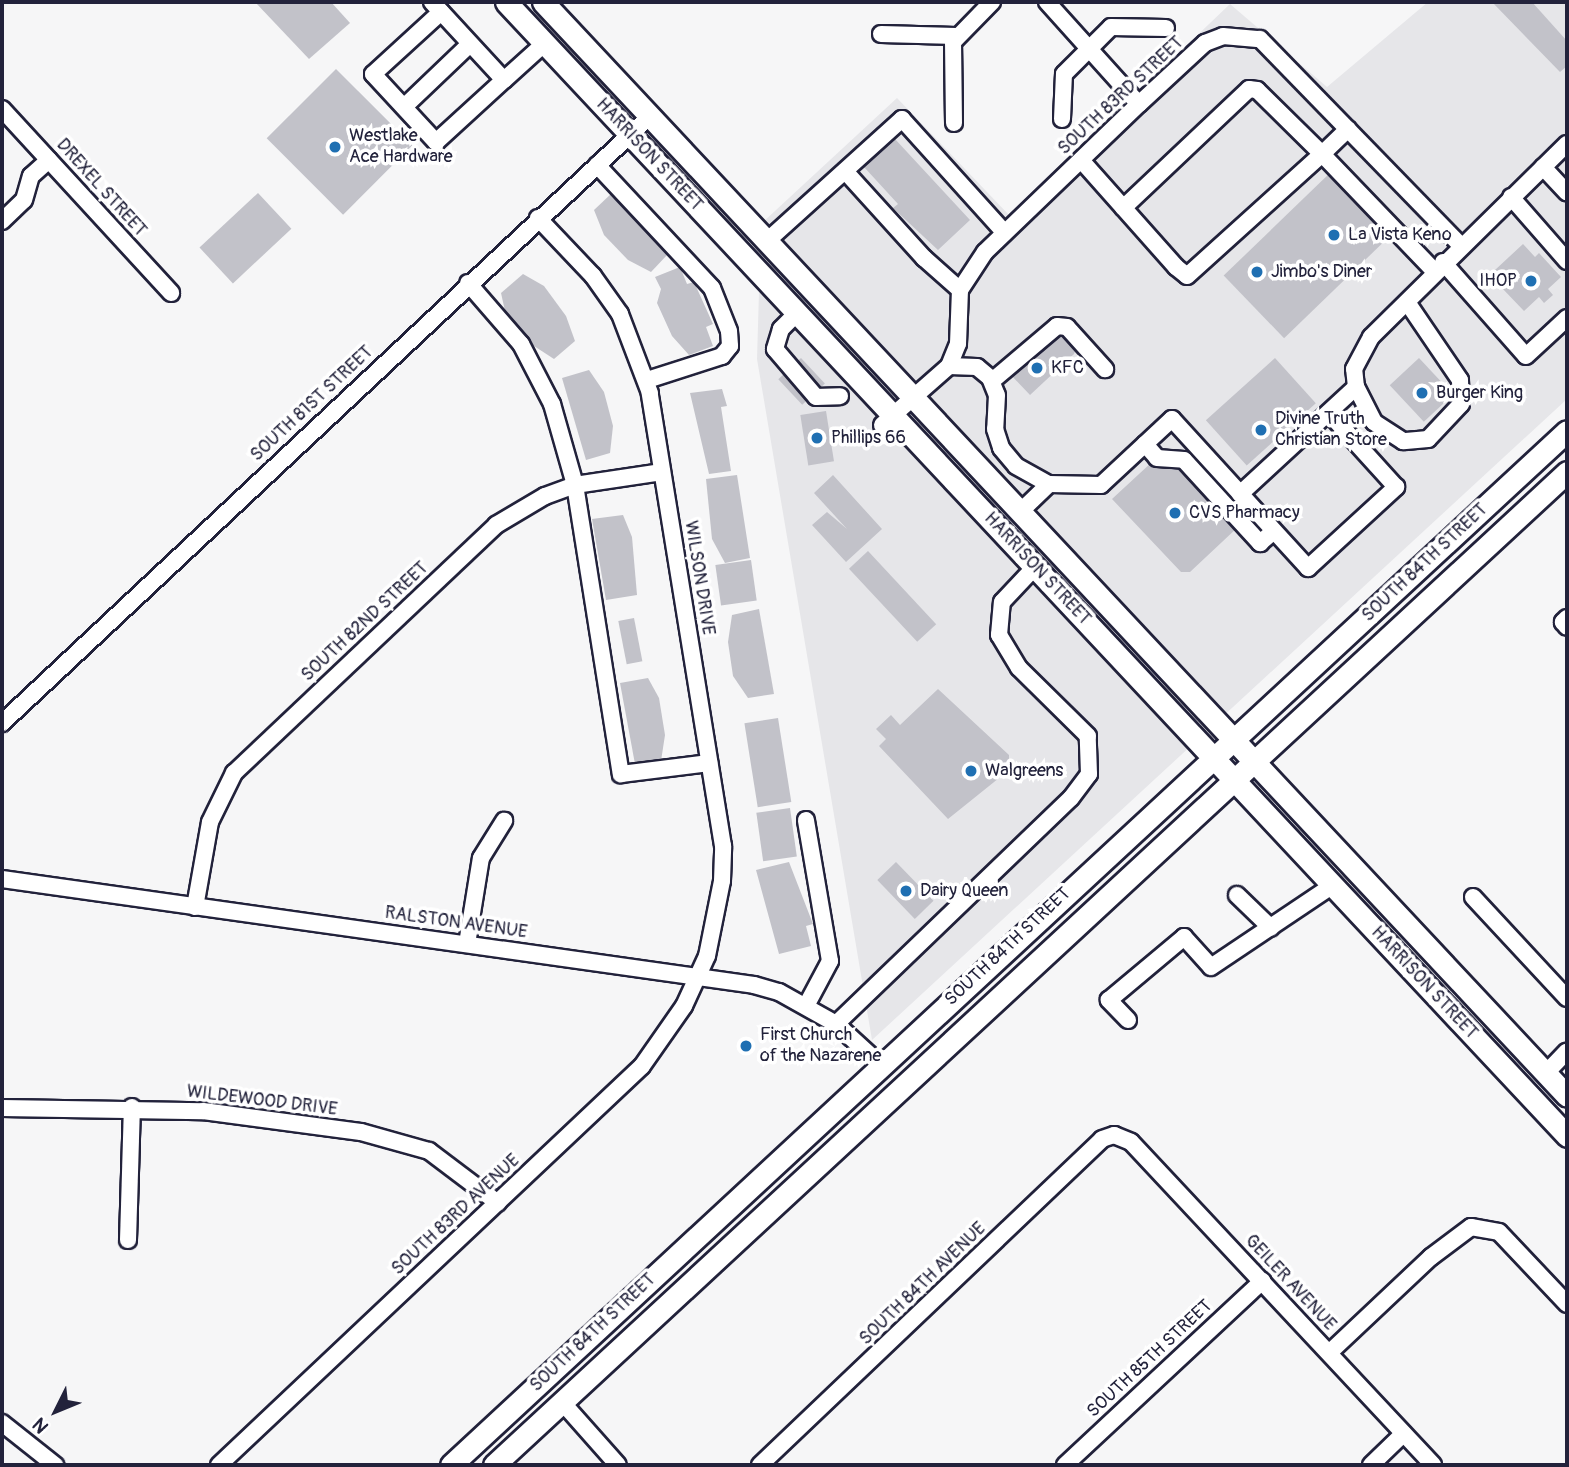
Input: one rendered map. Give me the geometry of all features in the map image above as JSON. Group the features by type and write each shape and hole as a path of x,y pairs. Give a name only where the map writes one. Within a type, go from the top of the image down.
{"main road":[{"name":"HARRISON STREET","path":"506,2 797,313 887,420 1035,567 1567,1136"},
{"name":"HARRISON STREET","path":"543,2 1567,1096"},
{"name":"SOUTH 84TH STREET","path":"451,1465 1567,431"},
{"name":"SOUTH 84TH STREET","path":"494,1465 1567,472"},
{"path":"775,1205 793,1173 876,1093 881,1065"}],"street":[{"path":"881,34 956,36 992,2"},
{"path":"1047,2 1139,103"},
{"path":"504,80 434,4 373,74 436,142 545,43"},
{"path":"1062,119 1064,74 1111,27 1166,28"},
{"path":"954,123 956,36"},
{"name":"SOUTH 83RD STREET","path":"960,289 970,270 1004,232 1205,43 1240,36 1260,39 1461,245"},
{"path":"404,107 470,44"},
{"path":"1123,208 1250,89 1257,90 1439,267 1526,356 1567,318"},
{"name":"DREXEL STREET","path":"3,114 171,293"},
{"name":"SOUTH 81ST STREET","path":"2,723 538,218 650,116"},
{"path":"767,241 902,119 1004,232"},
{"path":"1081,160 1187,276 1348,129"},
{"path":"1407,302 1460,380 1461,404 1427,439 1403,441 1374,422 1356,387 1354,369 1371,337 1461,245 1567,144"},
{"path":"2,221 24,200 31,176 49,160"},
{"path":"597,165 712,288 729,331 730,346 722,356 647,380"},
{"path":"1543,167 1567,192"},
{"path":"845,171 924,258 960,289 958,344 949,366 887,420"},
{"path":"1511,197 1567,261"},
{"name":"WILSON DRIVE","path":"538,218 607,293 634,342 647,380 723,846 722,881 715,927 698,976"},
{"path":"468,284 522,344 552,404 575,485 621,774 709,763"},
{"path":"797,313 781,328 775,349 816,397 840,396"},
{"path":"992,381 1057,326 1067,327 1105,369"},
{"path":"949,366 977,367 992,381 996,394 995,429 1001,448 1016,466 1049,484 1101,485 1172,419 1308,568 1396,487 1329,413"},
{"path":"1240,494 1356,387"},
{"path":"1145,444 1157,458 1184,460 1260,544 1274,531"},
{"name":"SOUTH 82ND STREET","path":"195,906 210,822 225,786 246,759 496,525 527,505 575,485 662,472"},
{"path":"1021,512 1049,484"},
{"path":"835,1024 1079,790 1089,774 1088,736 1019,668 999,635 1002,603 1035,567"},
{"path":"1567,618 1563,622 1567,626"},
{"path":"806,1006 830,961 807,820"},
{"path":"467,944 481,858 504,821"},
{"name":"RALSTON AVENUE","path":"2,879 698,976 779,992 835,1024 881,1065"},
{"path":"1128,1020 1109,1000 1184,937 1211,967 1334,885"},
{"path":"1237,895 1271,928"},
{"path":"1473,897 1567,998"},
{"name":"SOUTH 83RD AVENUE","path":"219,1465 642,1066 684,1006 698,976"},
{"path":"1546,1073 1567,1051"},
{"path":"128,1240 132,1107"},
{"name":"WILDEWOOD DRIVE","path":"2,1108 132,1107 275,1119 406,1142 451,1163 498,1203"},
{"name":"GEILER AVENUE","path":"1114,1135 1131,1142 1433,1465"},
{"name":"SOUTH 84TH AVENUE","path":"760,1465 1102,1139 1114,1135"},
{"path":"1329,1353 1431,1257 1463,1230 1476,1226 1493,1228 1506,1238 1567,1304"},
{"name":"SOUTH 85TH STREET","path":"1065,1465 1262,1281"},
{"path":"562,1402 618,1465"},
{"path":"2,1423 55,1465"},
{"path":"1371,1465 1404,1434"}],"shaded area":[{"path":"1428,2 1567,2 1567,399 872,1040 757,359 761,224 897,98 1009,215 1230,4 1327,87"}],"building":[{"path":"255,2 331,2 350,23 309,59"},
{"path":"1492,2 1532,2 1567,41 1567,66 1560,72"},
{"name":"Westlake Ace Hardware","path":"336,69 412,145 343,215 267,138"},
{"path":"895,139 970,220 938,250 893,208 898,204 864,167"},
{"path":"1333,170 1393,233 1284,338 1224,276"},
{"path":"258,193 291,229 233,283 199,248"},
{"path":"612,193 668,254 651,272 628,260 604,235 594,210"},
{"path":"1523,244 1535,257 1539,253 1561,277 1548,289 1553,295 1544,303 1539,297 1524,311 1501,287 1506,282 1495,270"},
{"path":"680,267 687,284 694,282 713,324 706,327 713,346 689,355 672,336 657,303 661,289 655,277"},
{"path":"523,274 544,286 566,316 575,341 554,359 534,346 505,311 501,293"},
{"path":"1065,333 1077,346 1074,354 1030,395 1010,374 1055,334 1059,338"},
{"path":"801,358 825,384 802,405 778,379"},
{"path":"1275,358 1316,403 1247,466 1206,420"},
{"path":"1419,358 1453,395 1424,422 1390,385"},
{"path":"589,370 604,392 613,426 610,453 586,460 562,378"},
{"path":"722,389 727,406 721,407 731,471 709,474 690,393"},
{"name":"Phillips 66","path":"826,411 834,461 808,465 800,415"},
{"name":"CVS Pharmacy","path":"1165,449 1178,450 1178,463 1238,527 1190,572 1181,572 1112,499 1152,462 1165,463"},
{"path":"737,475 750,558 725,563 712,539 706,479"},
{"path":"833,475 882,529 846,562 812,525 827,512 847,529 814,493"},
{"path":"623,515 632,537 637,595 606,600 592,519"},
{"path":"868,551 936,624 917,642 849,569"},
{"path":"751,560 757,601 721,606 715,565"},
{"path":"759,609 774,694 748,698 733,676 728,642 732,615"},
{"path":"634,618 642,661 627,664 618,621"},
{"path":"648,678 659,698 665,735 661,761 635,764 620,683"},
{"name":"Walgreens","path":"938,689 1009,755 1009,770 948,819 879,746 886,739 876,729 891,715 900,725"},
{"path":"778,718 791,802 758,807 744,723"},
{"path":"790,808 797,857 763,861 756,813"},
{"path":"789,862 813,924 806,926 811,946 779,954 756,870"},
{"name":"Dairy Queen","path":"896,862 934,901 915,919 877,880"}],"place":[{"name":"Westlake Ace Hardware","path":"335,147"},
{"name":"La Vista Keno","path":"1334,235"},
{"name":"Jimbo's Diner","path":"1257,272"},
{"name":"IHOP","path":"1531,281"},
{"name":"KFC","path":"1037,368"},
{"name":"Burger King","path":"1422,393"},
{"name":"Divine Truth Christian Store","path":"1261,430"},
{"name":"Phillips 66","path":"817,438"},
{"name":"CVS Pharmacy","path":"1175,513"},
{"name":"Walgreens","path":"971,771"},
{"name":"Dairy Queen","path":"906,891"},
{"name":"First Church of the Nazarene","path":"746,1046"}]}
